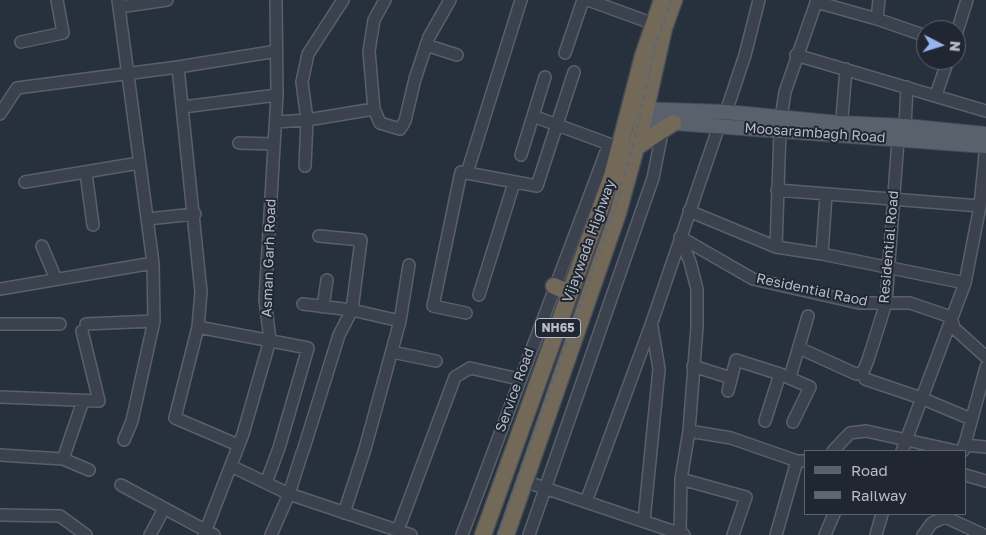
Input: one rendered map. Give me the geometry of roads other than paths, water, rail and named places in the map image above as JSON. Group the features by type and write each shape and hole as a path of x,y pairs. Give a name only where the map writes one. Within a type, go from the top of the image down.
{"highway":[{"name":"Vijaywada Highway","path":"637,115 643,56 662,0"},
{"name":"Vijaywada Highway","path":"483,535 621,147 637,115 674,0"},
{"path":"621,147 667,128"},
{"name":"Vijaywada Highway","path":"506,535 618,213 621,147"},
{"path":"554,286 570,292"},
{"path":"532,399 549,410"}],"main road":[{"name":"Moosarambagh Road","path":"637,115 726,112 781,124 841,130 898,140 986,145"},
{"name":"Moosarambagh Road","path":"637,115 667,128 781,124"},
{"name":"Moosarambagh Road","path":"841,130 905,126 986,134"}],"street":[{"path":"21,42 63,33 57,0"},
{"path":"124,440 132,421 154,321 153,263 118,3 167,0"},
{"name":"Asman Garh Road","path":"208,533 238,445 270,340 265,300 277,95 276,0"},
{"path":"305,166 307,120 302,82 308,54 343,0"},
{"path":"385,0 374,20 369,51 374,109 380,124 400,129 405,121 426,45 450,0"},
{"path":"466,173 521,0"},
{"path":"565,53 583,0"},
{"path":"588,0 654,24"},
{"path":"726,112 745,55 759,0"},
{"path":"877,19 879,0"},
{"path":"961,20 967,0"},
{"path":"776,247 777,190 785,92 796,55 816,1 916,33"},
{"path":"426,45 458,55"},
{"path":"0,114 17,88 178,67 277,51"},
{"path":"796,55 986,111"},
{"path":"178,67 195,214 201,292 198,327 175,418 238,445"},
{"path":"841,130 846,69"},
{"path":"936,96 945,70"},
{"path":"466,312 433,306 461,172 514,183 534,186 539,184 574,72"},
{"path":"521,155 545,77"},
{"path":"905,126 907,88"},
{"path":"183,107 277,95"},
{"path":"276,122 307,120 374,109"},
{"path":"532,116 621,147"},
{"path":"586,502 651,325 719,126"},
{"path":"528,535 653,178 667,128"},
{"name":"Residential Road","path":"799,348 856,374 863,372 886,303 898,140"},
{"path":"238,143 274,144"},
{"path":"903,446 965,283 980,206 986,145"},
{"name":"Service Road","path":"462,535 554,286 621,147"},
{"path":"25,182 139,163"},
{"path":"86,173 93,225"},
{"path":"479,295 514,183"},
{"path":"777,190 980,206"},
{"path":"822,254 826,195"},
{"name":"Residential Road","path":"689,211 776,247 822,254 888,269 965,283"},
{"path":"147,219 195,214"},
{"path":"271,535 288,494 340,335 352,310 361,240 319,236"},
{"path":"524,481 682,535 681,479 689,431 697,327 697,289 690,262 680,237"},
{"name":"Residential Raod","path":"680,237 753,279 859,303 910,303 951,317"},
{"path":"42,246 56,280"},
{"path":"0,289 153,263"},
{"path":"344,513 392,352 400,321 409,265"},
{"path":"323,307 327,280"},
{"path":"303,304 352,310 400,321"},
{"path":"765,421 799,348 808,316"},
{"path":"951,317 954,328 986,357"},
{"path":"0,397 99,401 84,327 154,321"},
{"path":"0,324 60,324"},
{"path":"644,521 659,370 651,325"},
{"path":"198,327 308,348 279,448 266,483"},
{"path":"392,352 436,361"},
{"path":"728,391 736,360 810,386 793,422"},
{"path":"693,366 731,378"},
{"path":"398,530 455,376 470,368 519,379"},
{"path":"961,449 972,419 986,369"},
{"path":"865,379 921,398 972,419"},
{"path":"63,459 83,401"},
{"path":"689,431 731,438 801,461 776,535"},
{"path":"834,450 850,433 866,431 903,446 961,449 986,447"},
{"path":"0,455 63,459 89,470"},
{"path":"231,466 288,494 411,535"},
{"path":"966,475 986,481"},
{"path":"681,479 746,497 733,535"},
{"path":"121,485 208,533"},
{"path":"150,535 164,509"},
{"path":"0,515 60,516 86,535"},
{"path":"825,535 834,515"},
{"path":"876,535 882,515"},
{"path":"923,535 932,522 945,515 983,534"}],"railway":[{"path":"498,535 614,210 635,138 657,40 672,0"}]}
